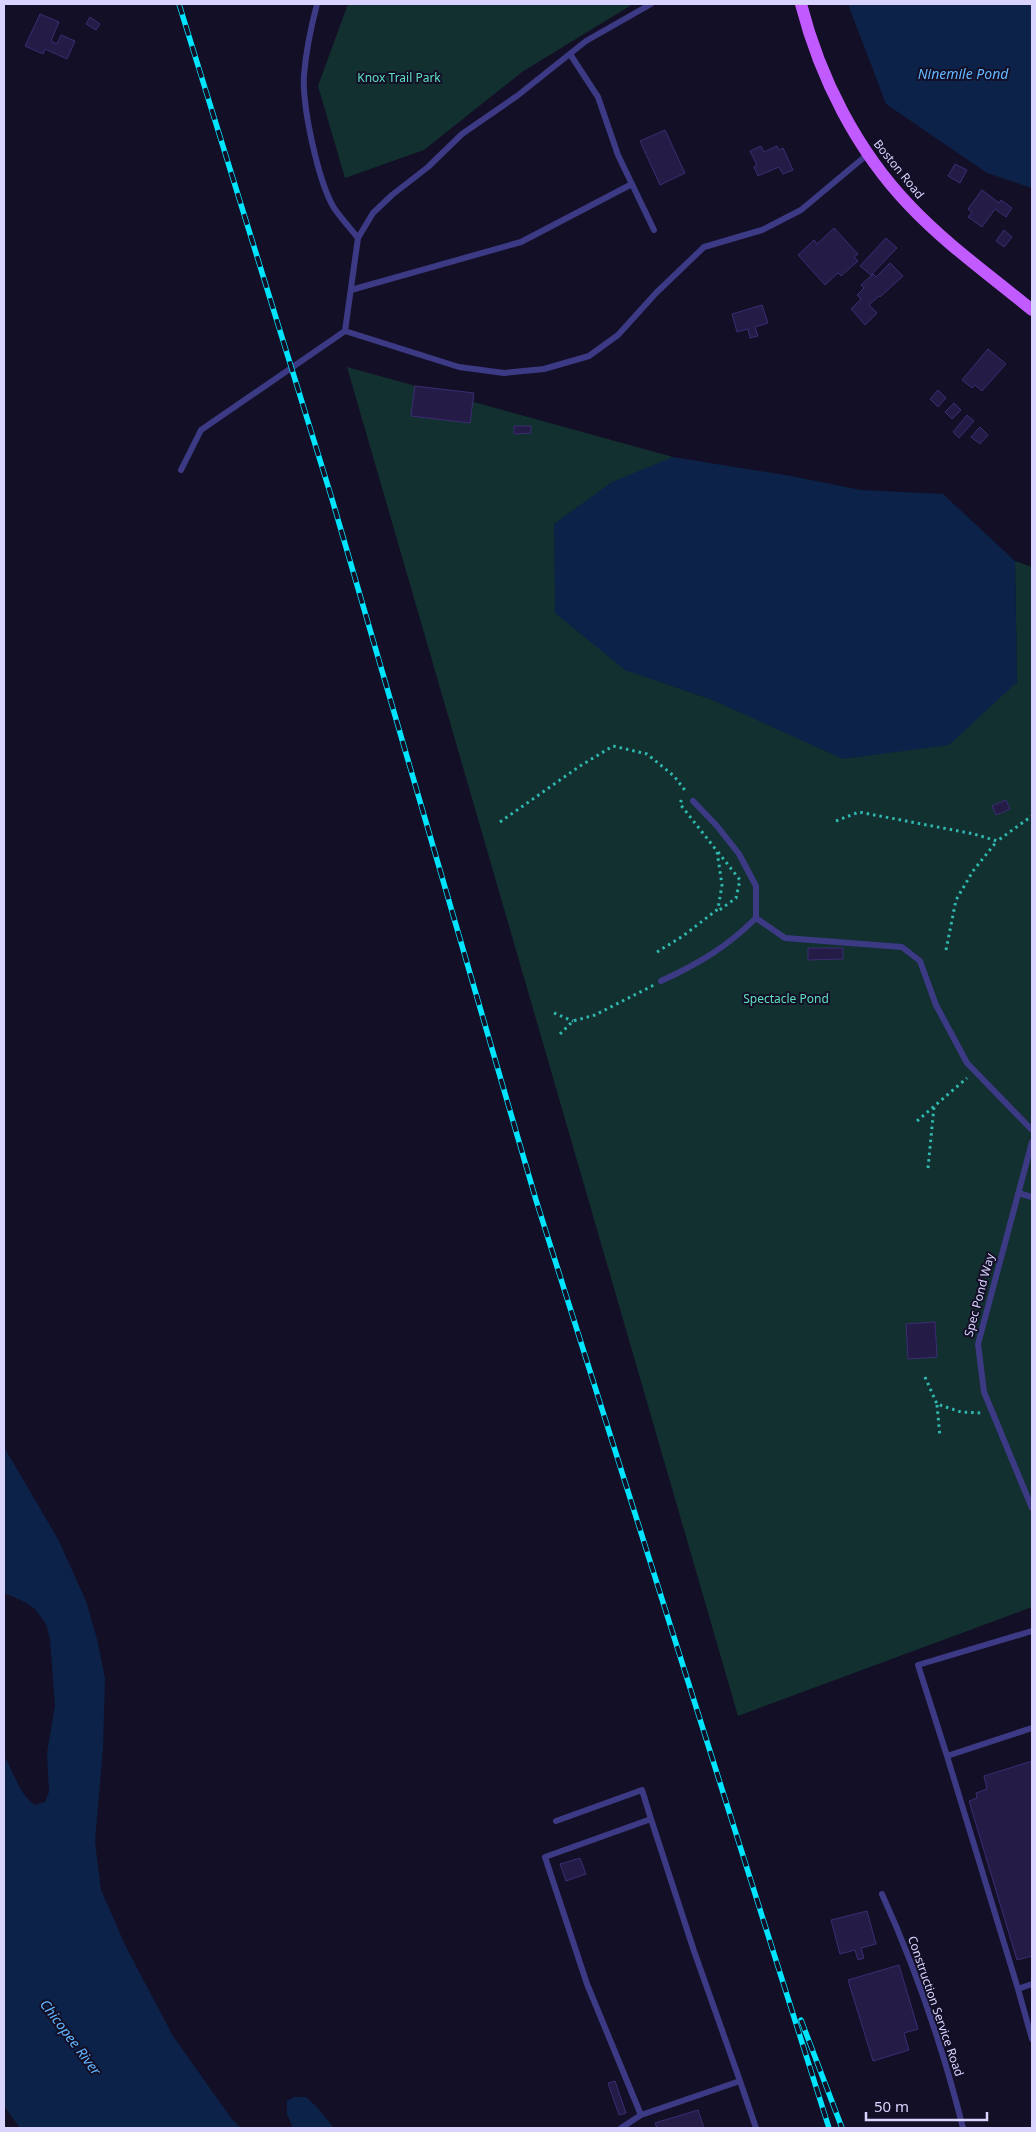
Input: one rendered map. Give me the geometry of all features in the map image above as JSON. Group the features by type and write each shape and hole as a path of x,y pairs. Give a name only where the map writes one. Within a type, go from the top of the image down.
{"main road":[{"name":"Boston Road","path":"801,4 807,29 829,86 868,154 910,206 938,233 1032,310"}],"lane":[{"path":"317,4 309,35 304,77 309,123 317,160 334,207 358,238"},
{"path":"181,470 201,430 345,331 358,238 373,213 392,195 428,167 462,134 517,96 586,42 651,4"},
{"path":"570,54 598,98 618,155 654,230"},
{"path":"345,331 458,366 504,373 544,369 589,356 618,335 656,293 704,246 762,230 801,210 868,154"},
{"path":"351,290 521,242 632,184"},
{"path":"661,981 692,966 736,938 756,918 756,886 744,862 718,826 693,801"},
{"path":"756,918 785,938 902,947 920,961 936,1005 967,1062 1032,1130"},
{"name":"Spec Pond Way","path":"1032,1142 978,1344 984,1392 1032,1508"},
{"path":"1018,1193 1032,1197"},
{"path":"1032,1631 918,1664 1032,2039"},
{"path":"947,1756 1032,1728"},
{"path":"556,1821 642,1790 694,1951 756,2128"},
{"path":"641,2115 587,1984 545,1857 651,1819"},
{"name":"Construction Service Road","path":"882,1894 893,1918 936,2034 963,2128"},
{"path":"1018,1989 1032,1984"},
{"path":"621,2128 641,2115 740,2081"}],"path":[{"path":"500,822 580,766 614,746 647,754 674,776 693,801"},
{"path":"685,790 680,804 740,880 736,898 709,916"},
{"path":"836,821 859,812 997,840"},
{"path":"946,950 956,900 973,871 997,840 1032,816"},
{"path":"657,952 683,936 718,909 722,885 717,851"},
{"path":"560,1034 573,1021 595,1015 661,981"},
{"path":"554,1012 573,1021"},
{"path":"917,1121 975,1071"},
{"path":"928,1168 934,1106"},
{"path":"925,1377 937,1404 940,1438"},
{"path":"937,1404 949,1409 973,1414 992,1410"}],"green space":[{"name":"Knox Trail Park","path":"348,4 633,4 522,72 424,150 345,178 318,86"},
{"name":"Spectacle Pond","path":"347,367 673,457 554,524 655,680 710,699 1017,683 1015,561 1032,567 1032,1607 738,1716"}],"water":[{"name":"Ninemile Pond","path":"848,4 1032,4 1032,188 987,173 886,104"},
{"path":"673,457 791,476 861,490 943,494 1015,561 1017,682 949,745 843,759 710,699 625,670 555,613 554,524 612,482"},
{"name":"Chicopee River","path":"4,1447 58,1539 86,1601 97,1639 105,1678 103,1748 95,1842 101,1890 126,1947 173,2036 231,2118 241,2128 20,2128 4,2106 4,1756 29,1801 35,1805 45,1802 49,1792 47,1753 55,1705 50,1639 46,1624 35,1609 25,1602 4,1593"},
{"path":"294,2097 306,2097 334,2128 293,2128 287,2114 287,2101"}],"building":[{"path":"40,14 59,22 51,41 57,44 61,35 75,41 67,59 45,49 43,54 25,46"},
{"path":"90,17 100,24 96,30 86,24"},
{"path":"665,130 685,173 660,185 640,141"},
{"path":"761,146 764,152 777,146 779,150 783,148 793,170 783,174 779,167 758,176 754,167 757,165 750,151"},
{"path":"955,164 967,170 960,183 948,176"},
{"path":"982,190 999,203 1001,200 1012,208 1006,217 995,209 982,227 968,217 972,212 968,209"},
{"path":"834,228 858,254 854,257 858,261 841,276 838,273 825,285 798,255 814,240 817,244"},
{"path":"1004,230 1012,237 1004,247 996,241"},
{"path":"886,238 897,248 871,275 860,266"},
{"path":"890,263 903,276 869,305 877,313 865,325 851,309 861,299 857,295 864,288 861,285 873,274 876,277"},
{"path":"762,305 768,323 755,327 758,336 750,338 748,329 737,332 732,314"},
{"path":"988,349 1006,364 982,391 975,385 972,388 962,380"},
{"path":"415,386 474,393 470,423 411,416"},
{"path":"938,390 946,398 938,407 930,399"},
{"path":"954,403 961,410 952,419 945,412"},
{"path":"967,415 974,421 959,438 953,432"},
{"path":"514,426 531,426 531,433 514,434"},
{"path":"980,427 988,435 980,444 971,437"},
{"path":"1006,800 1010,809 996,815 992,806"},
{"path":"808,948 843,948 843,959 808,960"},
{"path":"935,1322 937,1357 908,1359 906,1324"},
{"path":"1032,1761 1032,1956 1017,1960 969,1801 977,1798 976,1793 987,1789 984,1776"},
{"path":"580,1858 586,1874 566,1881 560,1864"},
{"path":"867,1911 876,1944 861,1948 864,1958 858,1960 855,1950 840,1954 831,1920"},
{"path":"899,1965 918,2029 904,2033 909,2050 873,2061 848,1980"},
{"path":"615,2081 626,2113 619,2115 608,2083"},
{"path":"698,2110 704,2128 657,2128 655,2123"}],"railway":[{"path":"179,4 332,499 536,1200 829,2128"},
{"path":"801,2020 842,2128"}]}
